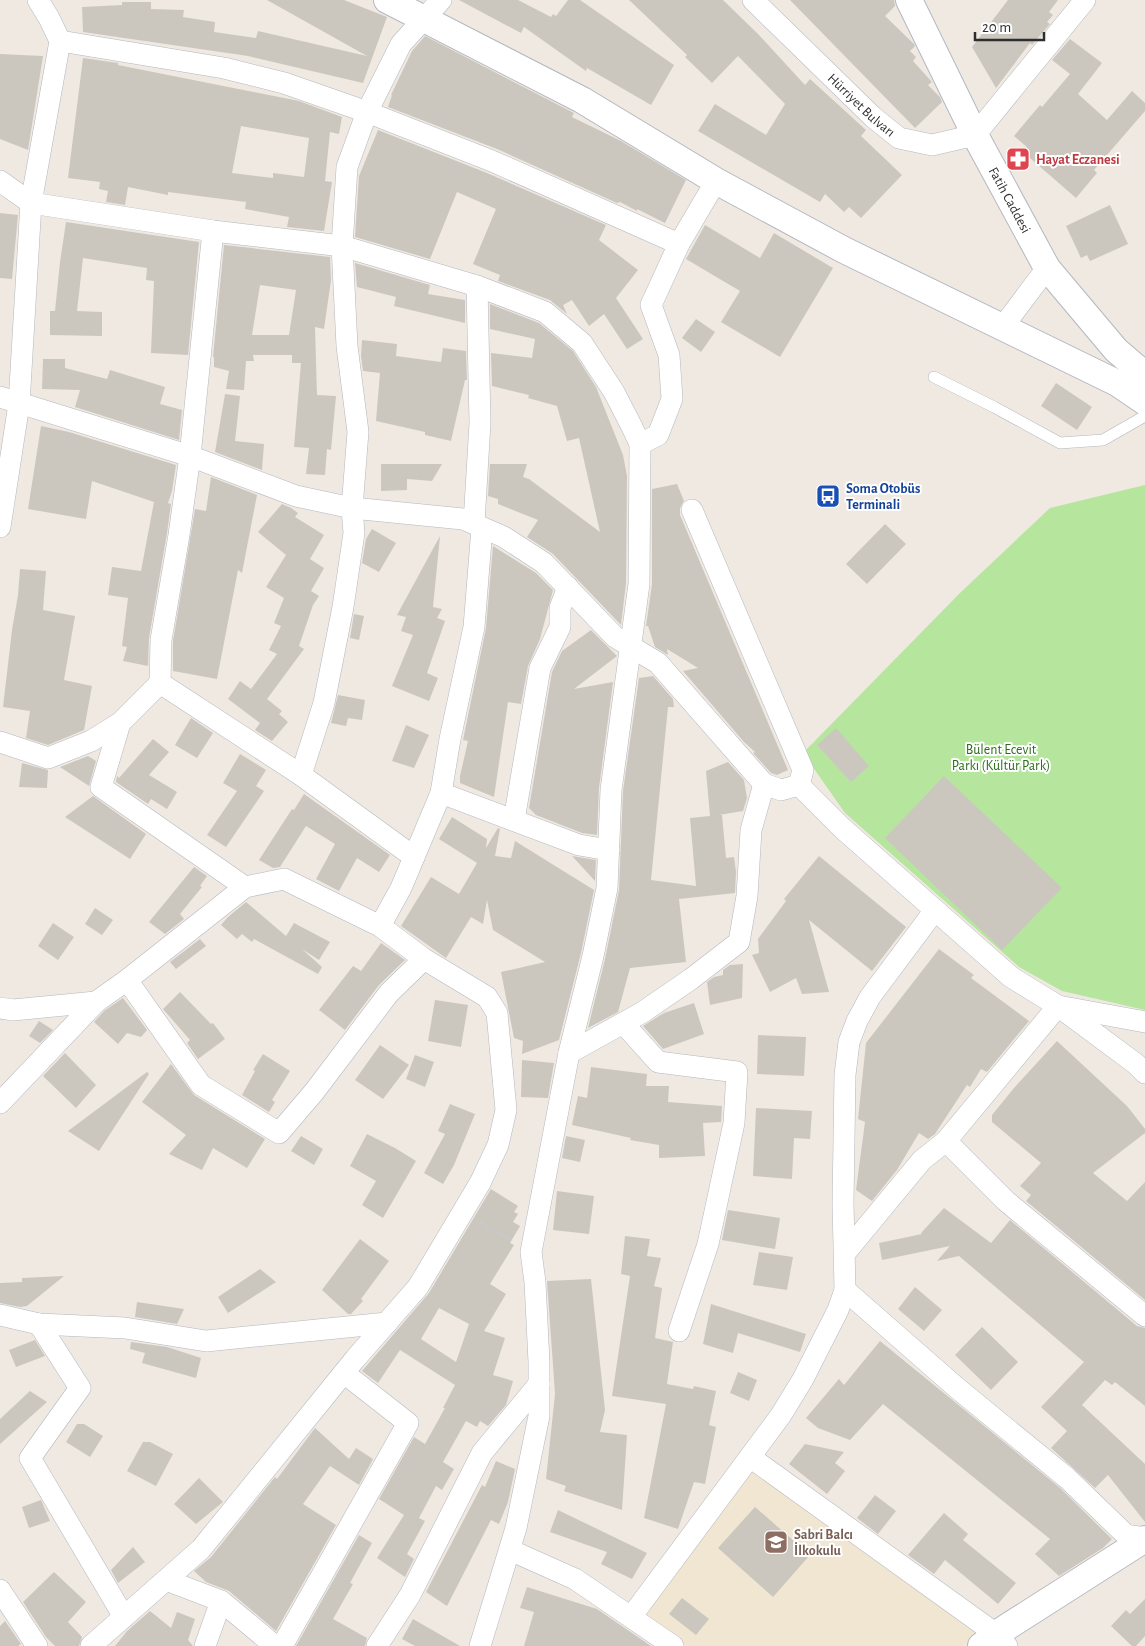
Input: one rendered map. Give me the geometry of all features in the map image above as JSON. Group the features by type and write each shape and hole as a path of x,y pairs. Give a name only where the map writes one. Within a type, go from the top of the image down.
{"street":[{"path":"0,527 10,401 31,203 60,41 50,18 38,0"},
{"path":"387,0 582,100 716,182 844,250 1117,383 1145,402"},
{"path":"300,775 326,694 354,533 352,508 358,432 347,346 342,246 347,167 367,112 401,44 441,0"},
{"name":"Hürriyet Bulvarı","path":"753,0 873,117 899,138 932,145 975,134"},
{"name":"Fatih Caddesi","path":"909,0 975,134 1046,268 1116,350 1145,374"},
{"path":"975,134 1085,0"},
{"path":"60,41 224,68 284,83 367,112 492,161 679,244"},
{"path":"0,180 31,203 212,231 342,246 477,286 545,312 582,343 614,392 640,444 639,584 611,790 607,888 593,956 569,1054 531,1252 535,1282 539,1416 510,1550 480,1646"},
{"path":"640,444 658,435 672,399 669,355 651,305 679,244 716,182"},
{"path":"0,742 48,758 91,741 120,723 160,683 161,640 190,456 212,231"},
{"path":"1002,328 1046,268"},
{"path":"380,926 401,888 441,793 450,739 474,627 480,423 477,286"},
{"path":"10,401 190,456 296,496 352,508 463,519 504,537 544,563 615,637 658,664 764,784 782,790 799,785"},
{"path":"692,510 803,770 799,785"},
{"path":"514,820 540,668 560,627 560,608 568,587"},
{"path":"160,683 300,775 414,857"},
{"path":"120,723 101,788 245,887"},
{"path":"569,1054 643,1012 691,979 739,942 747,896 752,830 764,784"},
{"path":"799,785 842,828 1011,977 1058,1006 1136,1064 1145,1073"},
{"path":"441,793 579,845 609,850"},
{"path":"0,1103 96,1002 127,980 245,887 284,879 380,926 424,959 487,997 497,1013 506,1110 498,1145 464,1212 418,1287 344,1373 201,1549 91,1646"},
{"path":"631,1617 781,1415 803,1379 838,1310 845,1290 843,1203 845,1076 849,1042 870,997 935,910"},
{"path":"127,980 201,1085 279,1133 314,1092 388,993 424,959"},
{"path":"0,1008 13,1010 96,1002"},
{"path":"1058,1006 1145,1022"},
{"path":"845,1253 922,1160 946,1141 1058,1006"},
{"path":"623,1023 658,1062 737,1072 734,1123 708,1244 679,1331"},
{"path":"946,1141 1006,1201 1145,1316"},
{"path":"845,1290 957,1388 1066,1478 1126,1535 1145,1538"},
{"path":"0,1315 39,1324 125,1328 206,1342 387,1323"},
{"path":"39,1324 80,1388 30,1458 124,1618"},
{"path":"282,1646 408,1423 344,1373"},
{"path":"377,1646 410,1595 482,1453 539,1384"},
{"path":"750,1457 995,1642 1145,1538"},
{"path":"510,1550 575,1579 673,1646"},
{"path":"166,1580 221,1601 275,1646"},
{"path":"0,1590 38,1646"},
{"path":"205,1646 221,1601"}],"lane":[{"path":"934,377 1060,443 1103,440 1145,416"}],"path":[{"path":"464,1212 531,1252"}],"shaded area":[{"name":"Sabri Balcı İlkokulu","path":"753,1469 980,1632 962,1646 687,1646 642,1615"}],"green space":[{"name":"Bülent Ecevit Parkı (Kültür Park)","path":"1145,485 1145,1010 1062,991 1019,967 845,813 803,753 960,593 1050,508"}],"building":[{"path":"267,0 344,0 387,17 363,83 248,56 83,32 82,7 122,5 122,2 151,2 151,9 184,10 183,17 215,22 214,32 256,38 258,31 367,56"},
{"path":"459,0 518,0 551,17 553,14 556,16 568,0 580,0 674,65 651,105 587,68 586,71 524,27 521,33"},
{"path":"629,0 723,0 758,34 805,85 810,79 866,130 861,136 902,175 861,218 849,207 844,212 825,194 820,202 698,131 715,104 766,135 785,104 738,56 712,83 685,57 687,55"},
{"path":"790,0 894,0 895,6 885,16 914,44 915,46 910,51 916,57 913,61 932,82 928,85 940,97 942,102 915,128"},
{"path":"1008,0 1058,0 1049,12 1053,15 1047,22 1050,24 1032,45 1030,43 996,88 972,47"},
{"path":"425,36 574,113 572,117 621,141 686,180 665,223 637,209 637,211 620,202 617,203 497,149 388,107 391,95 412,51"},
{"path":"1070,39 1102,63 1078,94 1107,120 1132,91 1145,103 1145,111 1094,170 1097,173 1076,198 1023,152 1027,147 1014,136 1070,74 1052,60"},
{"path":"0,54 43,56 28,150 0,139"},
{"path":"83,58 118,63 118,65 299,101 342,117 339,134 330,132 325,181 332,182 324,231 287,227 289,217 245,209 246,202 168,192 168,195 128,187 125,205 106,202 108,191 99,189 100,182 68,178","holes":["241,126 309,138 304,177 273,173 273,178 232,173"]},
{"path":"378,130 487,173 606,225 599,240 638,270 616,298 643,339 627,349 604,314 589,326 572,300 563,305 567,314 550,300 498,281 500,275 473,264 496,209 457,192 430,259 355,237 359,176"},
{"path":"1110,205 1128,244 1090,261 1087,255 1081,258 1066,226"},
{"path":"0,213 18,215 12,279 0,278"},
{"path":"66,222 199,242 188,355 151,353 154,281 146,280 147,268 83,258 77,311 102,312 102,336 50,335 50,311 55,311"},
{"path":"705,225 760,258 774,233 833,268 780,357 721,322 740,291 686,259"},
{"path":"224,245 330,257 331,280 324,329 315,327 317,395 336,396 331,450 327,449 325,475 306,474 309,448 294,447 301,363 292,363 292,355 253,355 254,361 246,361 244,390 226,389 229,371 214,367 213,357","holes":["260,285 296,290 289,335 252,335"]},
{"path":"355,263 430,285 428,294 465,300 465,323 394,306 396,297 357,287"},
{"path":"490,304 539,323 573,351 596,387 623,455 627,476 626,583 621,625 553,554 527,537 538,520 498,504 498,499 488,496 490,464 527,464 523,477 529,479 600,532 579,438 567,441 557,406 528,398 529,395 492,386 491,353 532,358 535,339 490,329"},
{"path":"696,319 715,332 701,352 682,338"},
{"path":"362,340 397,344 396,356 441,362 443,348 466,351 467,380 465,380 451,441 425,435 425,432 376,421 380,373 363,371 361,356"},
{"path":"43,359 65,359 65,368 107,379 110,370 165,387 160,404 182,410 179,440 75,407 80,390 42,389"},
{"path":"1056,383 1092,407 1077,430 1041,406"},
{"path":"225,394 240,396 235,441 264,444 262,470 215,452"},
{"path":"41,426 69,432 176,465 168,503 171,504 167,533 149,638 148,666 123,661 127,647 122,646 128,598 108,595 112,567 141,571 154,502 92,481 86,519 28,509"},
{"path":"381,464 442,464 432,481 407,479 407,490 381,491"},
{"path":"211,477 257,495 242,573 238,570 217,679 173,671 173,641 195,509 206,511"},
{"path":"677,484 684,501 680,508 680,515 788,770 777,775 771,773 753,753 755,752 744,742 683,671 698,668 667,649 668,655 655,647 648,626 646,626 652,584 652,489"},
{"path":"282,504 298,513 295,517 324,535 310,559 324,568 311,591 319,596 313,605 299,646 304,649 267,699 282,711 279,714 288,722 272,741 255,730 260,723 228,699 240,681 251,689 277,654 269,650 281,626 274,623 284,598 266,587 286,555 258,532"},
{"path":"885,524 906,544 867,584 846,564"},
{"path":"372,529 396,543 379,572 362,563 366,539"},
{"path":"440,536 433,607 442,609 437,618 445,621 427,673 438,678 429,701 392,686 413,635 401,631 406,617 397,615"},
{"path":"493,546 536,573 553,590 540,639 528,666 521,704 508,702 494,797 460,783 468,741 463,740 486,628"},
{"path":"20,569 46,571 43,610 75,616 64,680 92,686 84,730 48,745 26,738 30,711 3,707"},
{"path":"354,614 364,616 359,640 350,638"},
{"path":"591,630 617,656 574,689 613,682 599,788 597,835 582,833 536,815 529,808 552,672 562,651"},
{"path":"653,676 673,699 674,707 668,707 651,880 696,886 690,818 710,816 706,771 728,762 744,780 747,798 743,811 719,815 722,815 726,858 734,857 736,872 735,893 679,899 686,962 630,968 618,1012 588,1028 619,890 623,791 639,678"},
{"path":"338,695 365,700 362,720 348,718 346,726 331,723"},
{"path":"191,718 213,733 197,758 175,745"},
{"path":"406,725 429,735 414,768 392,761"},
{"path":"836,728 869,766 851,782 817,745"},
{"path":"153,739 169,752 149,775 177,792 167,809 151,799 148,804 116,782 117,776 119,778"},
{"path":"240,754 266,770 256,786 264,791 226,847 207,835 237,791 223,783"},
{"path":"88,756 96,761 89,786 60,767"},
{"path":"22,763 48,770 47,788 19,787"},
{"path":"944,776 1062,888 1002,950 885,838"},
{"path":"304,794 390,855 379,872 357,858 339,891 316,879 335,844 306,826 280,867 273,868 259,860"},
{"path":"93,796 146,834 130,859 65,817"},
{"path":"452,817 487,839 486,848 498,828 500,829 495,856 511,858 515,841 594,890 581,953 559,1040 522,1054 523,1041 514,1038 501,972 545,962 493,930 487,900 483,924 471,917 446,958 401,926 431,877 459,894 477,863 439,839"},
{"path":"572,856 596,860 595,881"},
{"path":"819,856 906,927 872,971 809,920 829,992 802,994 796,978 770,992 752,955 759,953 758,939 786,901 784,899"},
{"path":"194,867 207,876 200,886 202,887 180,914 184,919 165,934 149,922"},
{"path":"246,902 286,936 294,923 330,942 319,960 302,949 322,967 318,974 254,939 252,942 242,934 237,939 221,925"},
{"path":"95,908 113,920 102,935 85,924"},
{"path":"53,923 74,937 58,960 38,946"},
{"path":"200,939 206,946 176,969 170,962"},
{"path":"381,943 405,960 379,985 345,1030 319,1010 353,966 361,971"},
{"path":"939,949 974,975 971,978 1029,1021 987,1072 981,1069 970,1087 967,1085 935,1134 928,1139 919,1133 897,1170 872,1201 856,1190 865,1122 858,1119 866,1043"},
{"path":"743,964 742,998 710,1005 707,982 714,977 723,975 723,970 730,965"},
{"path":"180,992 211,1024 213,1023 225,1039 198,1059 187,1043 190,1040 163,1009"},
{"path":"123,998 147,1030 141,1037 127,1033 118,1044 94,1022 104,1011"},
{"path":"435,1000 468,1005 461,1047 428,1041"},
{"path":"694,1003 704,1034 663,1049 643,1026 664,1013"},
{"path":"39,1021 53,1030 40,1043 29,1036"},
{"path":"758,1035 806,1037 804,1076 757,1074"},
{"path":"1057,1041 1127,1106 1145,1129 1145,1133 1093,1173 1127,1201 1145,1182 1145,1300 1026,1201 1031,1195 1020,1186 1041,1163 992,1122 992,1115"},
{"path":"380,1045 409,1065 383,1099 355,1080"},
{"path":"65,1053 96,1085 76,1108 43,1076"},
{"path":"263,1054 290,1071 272,1100 275,1102 269,1112 242,1095 255,1071 253,1070"},
{"path":"415,1055 434,1062 425,1087 406,1079"},
{"path":"522,1060 554,1063 548,1098 521,1097"},
{"path":"171,1064 194,1095 265,1139 247,1168 213,1148 202,1170 169,1154 186,1135 142,1102"},
{"path":"591,1067 647,1074 646,1086 669,1086 668,1102 722,1106 721,1122 703,1123 705,1156 659,1158 659,1145 630,1140 631,1138 572,1125 578,1096 587,1098"},
{"path":"147,1072 149,1074 99,1151 68,1131"},
{"path":"450,1104 475,1114 454,1165 443,1184 424,1173 445,1134 438,1131"},
{"path":"756,1108 812,1111 810,1139 794,1138 792,1179 753,1176"},
{"path":"367,1134 416,1161 383,1218 362,1205 376,1181 350,1166"},
{"path":"301,1136 323,1149 314,1165 291,1151"},
{"path":"566,1136 585,1140 580,1162 562,1158"},
{"path":"491,1189 518,1206 514,1212 518,1214 513,1222 520,1226 510,1243 514,1245 490,1284 506,1294 484,1331 505,1338 493,1375 513,1381 506,1405 488,1426 480,1421 477,1427 466,1421 443,1462 454,1469 442,1490 436,1486 419,1518 425,1521 407,1554 414,1559 405,1577 377,1558 404,1515 379,1499 414,1437 425,1444 445,1408 443,1408 455,1385 400,1350 378,1383 362,1371 429,1293","holes":["439,1308 469,1324 456,1362 421,1339"]},
{"path":"557,1191 594,1196 589,1234 553,1230"},
{"path":"944,1208 991,1243 1010,1220 1137,1326 1145,1328 1145,1406 1115,1382 1112,1385 1105,1380 1082,1405 1145,1464 1145,1522 1108,1475 1095,1488 1051,1448 1067,1431 1041,1407 1084,1362 959,1256 937,1261 950,1246 882,1260 879,1243 922,1234"},
{"path":"728,1210 780,1218 775,1249 722,1240"},
{"path":"625,1236 650,1239 647,1256 661,1258 654,1286 662,1288 655,1338 673,1342 667,1384 693,1389 694,1386 716,1391 709,1425 716,1427 705,1484 694,1482 678,1529 644,1518 666,1404 612,1396 630,1276 621,1274"},
{"path":"360,1239 389,1261 361,1299 363,1301 351,1314 348,1314 322,1290"},
{"path":"759,1252 793,1257 787,1290 753,1285"},
{"path":"260,1269 276,1282 228,1313 218,1297"},
{"path":"64,1276 27,1306 20,1307 0,1303 0,1283 22,1282 22,1278"},
{"path":"591,1279 605,1410 600,1432 627,1435 622,1510 564,1491 566,1486 546,1479 555,1394 547,1281"},
{"path":"915,1287 942,1310 924,1331 898,1309"},
{"path":"137,1302 184,1309 177,1324 135,1317"},
{"path":"711,1304 806,1334 800,1352 738,1333 733,1353 703,1344"},
{"path":"982,1327 1018,1362 991,1390 955,1355"},
{"path":"35,1340 45,1356 16,1367 9,1350"},
{"path":"880,1341 1059,1487 1112,1539 1103,1548 1059,1576 1035,1554 1050,1539 883,1404 850,1440 818,1428 806,1418 839,1379 844,1385"},
{"path":"131,1342 167,1347 201,1358 196,1378 142,1363 145,1353 130,1349"},
{"path":"738,1372 757,1380 749,1401 730,1393"},
{"path":"30,1391 47,1402 0,1444 0,1419"},
{"path":"77,1424 84,1424 103,1436 90,1457 66,1442"},
{"path":"315,1428 349,1459 356,1448 373,1459 359,1485 330,1466 303,1504 336,1525 276,1631 229,1591 206,1582 194,1571 211,1557 275,1477 277,1479"},
{"path":"143,1442 150,1442 173,1454 156,1486 127,1471"},
{"path":"805,1444 844,1452 835,1463 845,1471 827,1494 789,1464"},
{"path":"496,1461 515,1469 508,1502 499,1524 491,1520 447,1606 426,1592 482,1485 485,1487"},
{"path":"199,1478 223,1502 196,1524 174,1504"},
{"path":"875,1495 896,1511 878,1534 857,1518"},
{"path":"41,1500 50,1521 29,1528 22,1507"},
{"path":"755,1507 810,1555 773,1597 718,1548"},
{"path":"558,1510 647,1553 632,1579 601,1564 607,1552 550,1532"},
{"path":"944,1513 968,1534 963,1540 1016,1583 998,1604 945,1560 934,1574 908,1555"},
{"path":"359,1535 372,1543 350,1583 353,1584 333,1619 367,1638 365,1646 296,1646"},
{"path":"133,1547 145,1562 118,1583 111,1570"},
{"path":"54,1572 86,1602 68,1622 82,1637 79,1646 55,1646 46,1637 23,1602"},
{"path":"527,1587 597,1609 651,1646 524,1646 534,1612 520,1608"},
{"path":"682,1598 709,1619 696,1635 669,1614"},
{"path":"1145,1599 1145,1636 1136,1646 1132,1646 1111,1626 1126,1610 1130,1614"},
{"path":"150,1611 171,1628 177,1612 195,1619 188,1640 193,1646 115,1646 127,1631"},
{"path":"413,1619 460,1646 415,1646 402,1639"},
{"path":"5,1621 21,1644 18,1646 0,1646 0,1626"}],"place":[{"name":"Hayat Eczanesi","path":"1018,159"},
{"name":"Soma Otobüs Terminali","path":"828,496"},
{"name":"Sabri Balcı İlkokulu","path":"776,1542"}]}
